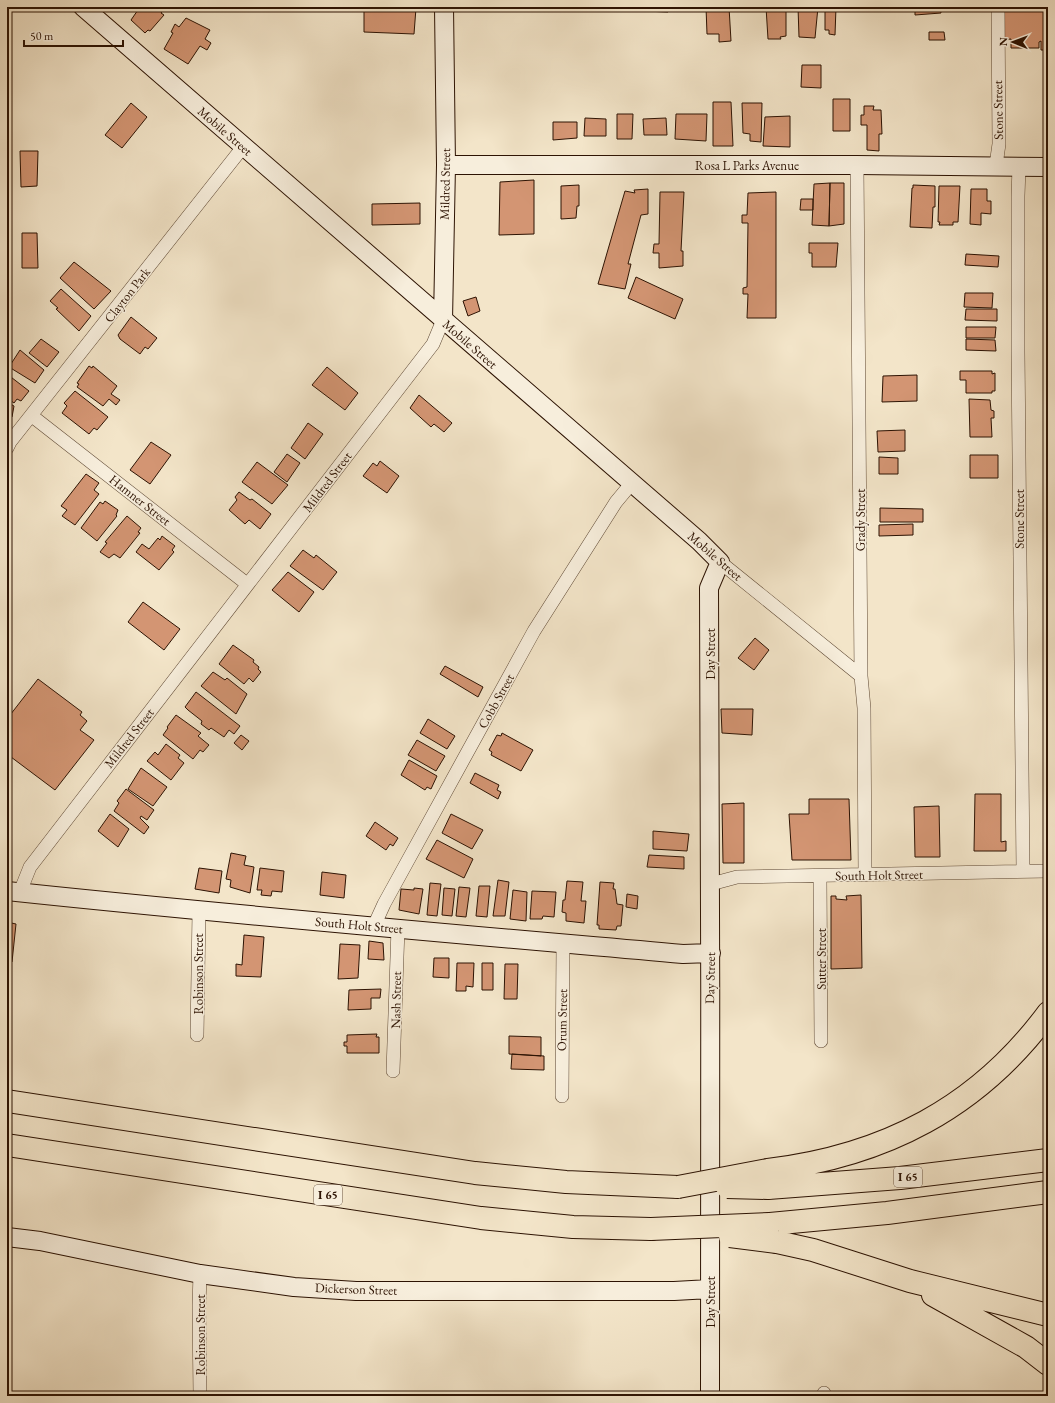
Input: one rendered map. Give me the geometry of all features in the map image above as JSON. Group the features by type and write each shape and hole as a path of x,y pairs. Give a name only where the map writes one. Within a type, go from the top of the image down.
{"highway":[{"path":"768,1179 813,1164 843,1157 889,1140 927,1121 953,1105 991,1076 1025,1042 1048,1013"},
{"name":"I 65","path":"7,1101 452,1170 566,1182 678,1187 768,1179 900,1178 1048,1160"},
{"name":"I 65","path":"7,1145 481,1218 573,1227 651,1230 680,1228 773,1233"},
{"path":"773,1233 887,1213 1048,1192"},
{"path":"773,1233 813,1250 910,1282 1048,1315"},
{"path":"910,1282 1026,1347 1048,1364"}],"street":[{"name":"Mobile Street","path":"83,7 631,484 699,541 720,562 861,676"},
{"name":"Mildred Street","path":"13,891 247,584 433,344 443,320 446,165 444,7"},
{"name":"Stone Street","path":"996,166 999,144 998,7"},
{"name":"Clayton Park","path":"8,444 32,416 244,147"},
{"name":"Rosa L Parks Avenue","path":"446,165 857,165 1048,167"},
{"name":"Grady Street","path":"857,165 861,676 864,708 865,875"},
{"name":"Stone Street","path":"1019,167 1018,360 1023,871"},
{"name":"Hamner Street","path":"32,416 247,584"},
{"name":"Cobb Street","path":"374,926 388,897 534,631 616,502 631,484"},
{"name":"Day Street","path":"710,1396 711,884 709,588 720,562"},
{"name":"South Holt Street","path":"711,884 736,877 820,877 1048,871"},
{"name":"Sutter Street","path":"820,877 821,1041"},
{"name":"South Holt Street","path":"13,891 198,912 398,928 682,954 711,953"},
{"name":"Robinson Street","path":"198,912 198,1035"},
{"name":"Nash Street","path":"393,1071 398,928"},
{"name":"Orum Street","path":"562,1096 563,944"},
{"name":"Dickerson Street","path":"7,1237 40,1241 200,1274 294,1287 356,1291 674,1291 710,1289"},
{"name":"Robinson Street","path":"200,1274 200,1396"}],"building":[{"path":"140,7 166,7 161,13 164,15 150,31 148,30 145,33 131,20"},
{"path":"524,7 548,7 548,10 524,10"},
{"path":"558,7 579,7 578,10 558,9"},
{"path":"583,7 609,7 609,10 583,10"},
{"path":"614,7 636,7 636,10 614,10"},
{"path":"645,7 668,7 668,12 644,11"},
{"path":"698,7 699,9 675,8"},
{"path":"706,7 729,7 731,41 719,42 719,34 707,34"},
{"path":"766,7 786,7 786,36 780,37 781,39 768,39"},
{"path":"798,7 818,7 815,38 799,37"},
{"path":"825,7 836,7 835,35 829,34 829,30 825,30"},
{"path":"887,7 895,7 895,11 887,11"},
{"path":"915,7 940,7 941,13 915,15"},
{"path":"1002,7 1048,7 1048,50 1041,50 1041,41 1039,42 1039,48 1011,48 1011,39 1002,40"},
{"path":"416,8 414,34 364,32 364,9"},
{"path":"186,18 210,30 205,39 211,43 207,50 200,46 188,64 164,49 173,33 171,32 175,24 179,27"},
{"path":"929,32 944,32 945,40 929,40"},
{"path":"802,65 821,65 821,88 801,87"},
{"path":"833,99 850,99 850,131 833,131"},
{"path":"713,102 731,102 733,146 713,146"},
{"path":"131,103 147,117 122,148 105,135"},
{"path":"742,103 762,103 761,142 750,141 750,134 743,133"},
{"path":"864,106 874,106 873,110 881,110 882,134 879,134 879,151 867,150 867,125 861,125 861,115 864,115"},
{"path":"617,114 633,114 632,139 617,139"},
{"path":"676,114 707,114 706,141 675,139"},
{"path":"790,116 790,147 763,146 765,117"},
{"path":"585,118 606,119 606,136 584,136"},
{"path":"666,118 667,135 644,135 643,119"},
{"path":"553,122 577,122 577,138 553,140"},
{"path":"7,137 9,137 9,151 7,151"},
{"path":"20,151 38,151 37,186 21,187"},
{"path":"534,180 534,234 499,235 500,182"},
{"path":"830,183 829,226 812,225 814,184"},
{"path":"830,183 844,183 844,224 829,226"},
{"path":"579,185 579,206 577,206 576,218 561,219 561,186"},
{"path":"913,185 935,186 935,207 933,207 932,228 910,227"},
{"path":"7,186 9,186 9,202 7,202"},
{"path":"939,186 960,186 958,222 953,222 953,225 939,225"},
{"path":"648,189 648,214 641,215 628,264 631,264 625,289 598,284 625,191 635,193 634,190"},
{"path":"971,189 987,189 987,201 991,201 991,214 981,213 981,225 970,224"},
{"path":"660,192 684,192 681,251 683,251 683,266 659,268 659,253 653,253 654,244 659,244"},
{"path":"776,192 776,318 747,318 748,294 743,294 743,288 747,287 748,223 742,223 742,215 747,215 748,193"},
{"path":"801,199 813,199 813,210 800,210"},
{"path":"420,203 420,224 372,225 372,204"},
{"path":"7,218 9,218 9,232 7,232"},
{"path":"22,233 37,233 38,268 22,268"},
{"path":"809,243 838,243 836,267 812,267 812,253 809,253"},
{"path":"966,254 999,256 998,267 965,265"},
{"path":"74,262 111,291 94,309 60,278"},
{"path":"7,267 9,267 9,282 7,282"},
{"path":"636,277 683,299 675,319 628,298"},
{"path":"61,289 91,316 79,331 56,309 58,308 50,301"},
{"path":"965,293 993,293 992,308 964,307"},
{"path":"476,297 480,311 468,316 463,301"},
{"path":"966,309 997,309 997,321 965,320"},
{"path":"131,317 157,338 148,349 145,347 140,354 120,339 118,335"},
{"path":"966,327 996,327 995,338 966,338"},
{"path":"41,339 59,352 47,367 29,353"},
{"path":"966,339 995,340 996,351 966,350"},
{"path":"20,350 44,370 35,383 9,367"},
{"path":"89,366 92,368 93,366 117,386 111,394 120,400 116,405 109,399 103,406 77,387 79,384 77,383"},
{"path":"327,367 358,393 345,410 312,385"},
{"path":"960,371 992,371 992,374 995,373 995,391 992,391 992,393 966,393 966,380 960,380"},
{"path":"7,374 29,391 21,401 17,399 14,403 7,398"},
{"path":"917,375 917,401 882,402 883,376"},
{"path":"75,391 108,417 97,430 94,428 89,434 62,413 67,406 64,403"},
{"path":"419,395 452,423 444,432 434,424 431,427 410,408"},
{"path":"969,399 990,400 991,410 994,411 994,418 991,418 992,437 970,437"},
{"path":"7,402 14,406 12,417 9,416 8,423"},
{"path":"308,423 323,434 305,459 291,448"},
{"path":"905,430 905,451 878,452 877,431"},
{"path":"151,442 171,455 150,484 130,470"},
{"path":"287,454 300,463 287,482 274,472"},
{"path":"970,455 998,455 998,478 970,478"},
{"path":"879,457 898,458 898,474 879,474"},
{"path":"380,461 399,476 387,493 363,476 373,463 377,466"},
{"path":"257,462 288,485 272,504 242,482"},
{"path":"86,474 99,483 94,490 99,494 75,525 62,516 67,510 61,506"},
{"path":"239,492 250,500 252,499 271,514 260,529 249,520 245,524 229,510 237,500 235,497"},
{"path":"105,501 118,510 117,516 97,541 81,528 100,502 103,504"},
{"path":"880,508 923,509 923,522 880,522"},
{"path":"127,516 141,528 138,532 140,533 120,558 114,554 109,558 100,552 107,543 105,542"},
{"path":"913,524 913,535 879,536 879,525"},
{"path":"162,536 175,546 172,550 174,552 159,570 136,552 142,544 149,549 158,538 160,540"},
{"path":"303,550 314,558 316,555 337,572 323,590 290,566"},
{"path":"288,572 314,592 299,612 272,590"},
{"path":"143,602 180,629 164,650 128,622"},
{"path":"755,638 769,650 754,670 738,658"},
{"path":"233,645 254,660 253,662 259,667 258,669 261,672 253,682 249,678 244,684 219,664"},
{"path":"445,666 483,687 478,697 440,674"},
{"path":"213,672 225,680 227,678 247,694 236,714 201,686"},
{"path":"38,679 82,712 80,715 87,721 80,730 94,740 55,790 7,754 7,719"},
{"path":"196,692 240,726 234,734 229,730 224,737 211,728 209,730 201,724 202,721 185,707"},
{"path":"721,709 753,709 752,735 722,733"},
{"path":"176,715 201,733 198,736 209,745 203,752 200,750 193,759 163,735"},
{"path":"428,719 455,736 447,749 420,733"},
{"path":"502,733 533,750 521,771 491,755 492,752 489,750 497,735 501,736"},
{"path":"241,735 249,741 242,750 234,743"},
{"path":"417,740 445,756 436,771 408,755"},
{"path":"166,744 180,755 178,758 184,763 171,780 147,761 155,752 158,755"},
{"path":"409,760 437,776 431,789 427,787 425,790 401,775"},
{"path":"141,768 167,787 153,806 128,789"},
{"path":"475,773 499,785 497,790 501,792 498,799 470,783"},
{"path":"126,789 154,810 147,820 141,816 140,818 149,827 144,834 114,811 119,803 117,801"},
{"path":"7,794 10,795 7,822"},
{"path":"975,794 1001,794 1001,842 1006,841 1006,851 974,851"},
{"path":"809,799 849,799 851,860 792,860 789,814 809,814"},
{"path":"744,803 744,863 723,863 722,804"},
{"path":"939,806 940,857 915,857 914,807"},
{"path":"110,814 129,829 118,847 98,831"},
{"path":"451,814 483,830 472,849 442,833"},
{"path":"375,822 398,838 393,846 390,844 386,850 366,836"},
{"path":"653,831 689,834 687,851 653,849"},
{"path":"437,840 473,859 464,878 426,859"},
{"path":"231,853 246,856 244,865 254,867 250,893 230,887 231,880 226,879"},
{"path":"649,855 684,857 684,869 647,867"},
{"path":"199,868 222,871 219,893 195,889"},
{"path":"260,868 284,871 282,892 272,891 271,896 261,895 262,890 257,890"},
{"path":"322,872 346,875 344,898 320,895"},
{"path":"498,880 509,882 505,916 493,916"},
{"path":"567,881 583,882 581,901 586,901 584,923 566,921 566,913 562,912"},
{"path":"600,882 614,883 613,889 615,889 617,904 623,905 621,926 617,926 616,930 599,929 599,925 597,925"},
{"path":"430,883 441,884 437,916 427,915"},
{"path":"479,886 490,886 487,917 476,916"},
{"path":"459,887 470,888 466,917 456,916"},
{"path":"414,888 423,889 419,914 399,910 401,889 414,890"},
{"path":"444,888 455,889 452,916 442,915"},
{"path":"513,890 527,892 526,921 510,919"},
{"path":"532,891 556,892 554,917 543,916 542,919 530,919"},
{"path":"627,894 638,896 637,909 626,907"},
{"path":"861,895 862,968 831,969 831,896 836,896 836,899 847,900 846,896"},
{"path":"7,922 16,924 12,962 7,961"},
{"path":"244,935 264,937 261,977 236,976 236,964 242,965"},
{"path":"369,941 383,943 384,960 368,959"},
{"path":"340,944 360,945 358,978 338,979"},
{"path":"434,958 449,958 449,978 433,977"},
{"path":"457,963 474,963 473,987 466,986 466,991 456,991"},
{"path":"482,963 493,963 493,990 482,990"},
{"path":"505,964 518,964 517,999 504,999"},
{"path":"381,989 380,998 371,998 371,1009 348,1010 349,990"},
{"path":"377,1034 376,1037 379,1037 379,1053 347,1053 347,1046 344,1046 344,1042 347,1042 347,1035"},
{"path":"509,1036 541,1037 541,1056 509,1054"},
{"path":"512,1054 544,1056 544,1070 511,1069"}]}
